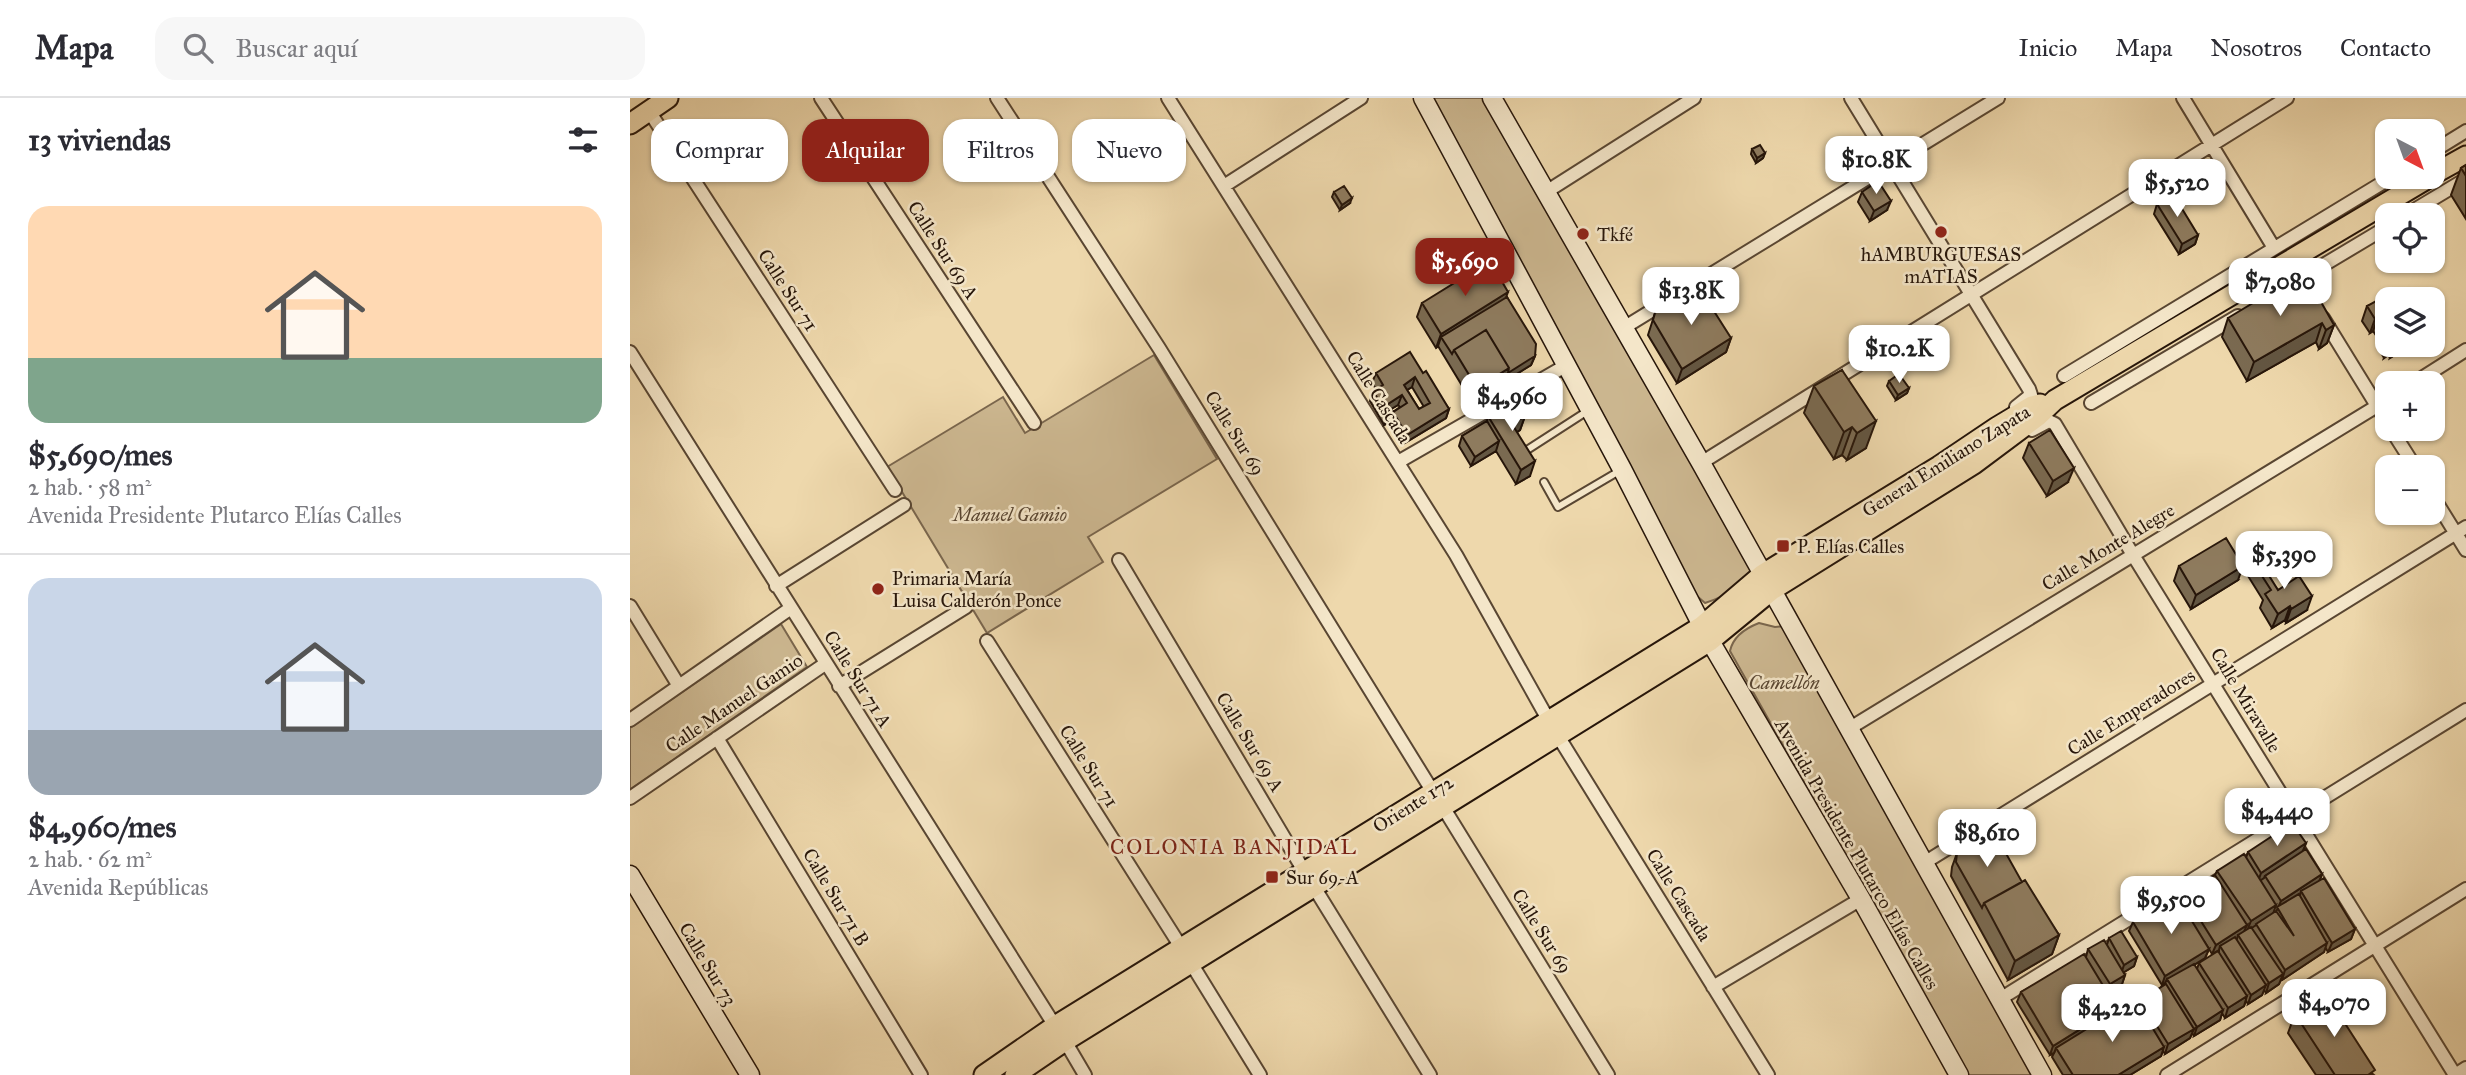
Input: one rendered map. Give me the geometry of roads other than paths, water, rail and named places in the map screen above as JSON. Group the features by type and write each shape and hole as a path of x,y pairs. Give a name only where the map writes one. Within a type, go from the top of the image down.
{"main road":[{"path":"630,124 667,98"},
{"name":"Avenida Presidente Plutarco Elías Calles","path":"1423,98 1567,365 1706,633 1861,899 1959,1075"},
{"path":"1492,98 1625,327 2042,1075"},
{"name":"General Emiliano Zapata","path":"2445,168 2466,156"},
{"name":"General Emiliano Zapata","path":"1768,582 1974,464 2055,400 2409,189"},
{"name":"General Emiliano Zapata","path":"1706,633 1768,582 1997,427 2032,406 2055,400"},
{"name":"Oriente 172","path":"984,1075 1060,1033 1706,633"},
{"name":"Calle Sur 73","path":"630,875 750,1075"},
{"name":"Oriente 172","path":"1015,1075 1060,1033"}],"street":[{"name":"Calle Sur 69 A","path":"821,98 1034,423"},
{"name":"Calle Sur 69","path":"997,98 1159,348 1608,1075"},
{"name":"Calle Cascada","path":"1168,98 1456,555 1553,728 1768,1075"},
{"path":"1224,186 1361,98"},
{"path":"1546,192 1694,98"},
{"path":"1852,98 2031,395 1997,427"},
{"path":"1625,327 1998,98"},
{"path":"2183,98 2274,248"},
{"path":"1701,463 2287,98"},
{"name":"Calle Sur 71","path":"649,111 895,490"},
{"path":"2445,144 2466,131"},
{"path":"2426,203 2466,179"},
{"path":"2064,376 2375,187"},
{"path":"2276,293 2307,291 2375,237"},
{"path":"2307,291 2375,393"},
{"path":"2091,403 2253,307"},
{"path":"2433,371 2466,350"},
{"name":"Calle Sur 71 A","path":"630,352 1086,1075"},
{"path":"1398,462 1567,365"},
{"name":"Calle Monte Alegre","path":"1850,728 2375,407"},
{"name":"Calle Miravalle","path":"1974,464 2047,422 2054,422 2133,555 2455,1075"},
{"path":"776,586 904,505"},
{"path":"2445,511 2461,530 2466,550"},
{"name":"Calle Emperadores","path":"1924,863 2461,530"},
{"name":"Calle Sur 69 A","path":"1119,560 1309,879 1430,1075"},
{"path":"630,606 679,686"},
{"path":"839,686 966,607"},
{"path":"630,720 791,608"},
{"name":"Calle Sur 71","path":"987,641 1260,1075"},
{"name":"Calle Manuel Gamio","path":"630,798 825,664"},
{"path":"2000,999 2466,709"},
{"name":"Calle Sur 71 B","path":"717,738 921,1075"},
{"path":"2167,1075 2466,889"},
{"path":"1713,987 1861,899"},
{"path":"2455,1075 2466,1068"}],"lane":[{"path":"1527,450 1590,409"},
{"path":"1544,482 1558,507 1622,469"}],"place":[{"name":"hAMBURGUESAS mATIAS","path":"1941,232"},
{"name":"Tkfé","path":"1583,234"},
{"name":"P. Elías Calles","path":"1783,546"},
{"name":"Primaria María Luisa Calderón Ponce","path":"878,589"},
{"name":"Sur 69-A","path":"1272,877"}],"district":[{"name":"COLONIA BANJIDAL","path":"1234,847"}],"park label":[{"name":"Manuel Gamio","path":"1010,514"},
{"name":"Camellón","path":"1784,682"}]}
